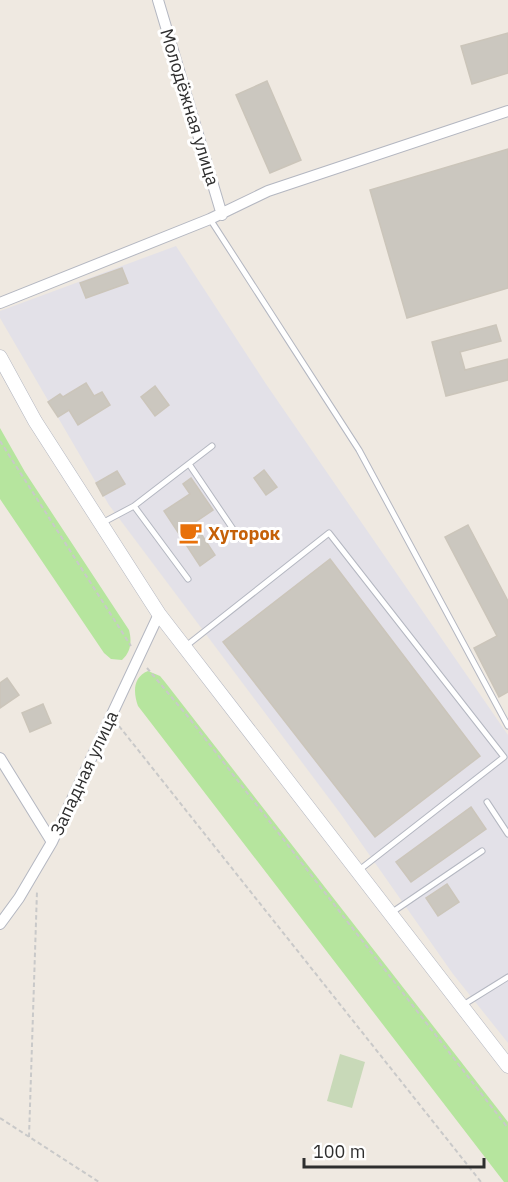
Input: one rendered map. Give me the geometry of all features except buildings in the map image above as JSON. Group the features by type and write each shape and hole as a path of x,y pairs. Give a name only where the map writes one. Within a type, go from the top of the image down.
{"street":[{"name":"Молодёжная улица","path":"158,0 222,214"},
{"path":"0,303 222,214 268,190 508,111"},
{"path":"0,357 35,421 159,614 508,1066"},
{"name":"Западная улица","path":"52,842 159,614"},
{"name":"Западная улица","path":"0,758 52,842"},
{"path":"0,924 19,898 52,842"}],"lane":[{"path":"210,219 359,450 508,726"},
{"path":"100,524 134,506 212,446"},
{"path":"189,464 239,538"},
{"path":"134,506 189,579"},
{"path":"184,648 329,533 504,757 357,872"},
{"path":"487,802 508,834"},
{"path":"390,914 482,851"},
{"path":"461,1006 508,977"}],"path":[{"path":"0,441 138,658 196,727 508,1128"},
{"path":"111,716 481,1182"},
{"path":"29,1137 37,890"},
{"path":"0,1118 99,1182"}],"shaded area":[{"path":"176,246 266,384 508,735 508,1043 453,974 340,813 109,505 0,318 0,311"}],"green space":[{"path":"0,428 25,472 129,630 130,646 122,660 111,659 104,653 0,499"},
{"path":"148,671 160,676 165,682 508,1122 508,1182 504,1182 138,706 135,695 137,681"},
{"path":"340,1054 365,1062 352,1108 327,1101"}],"place":[{"name":"Хуторок","path":"190,533"}]}
